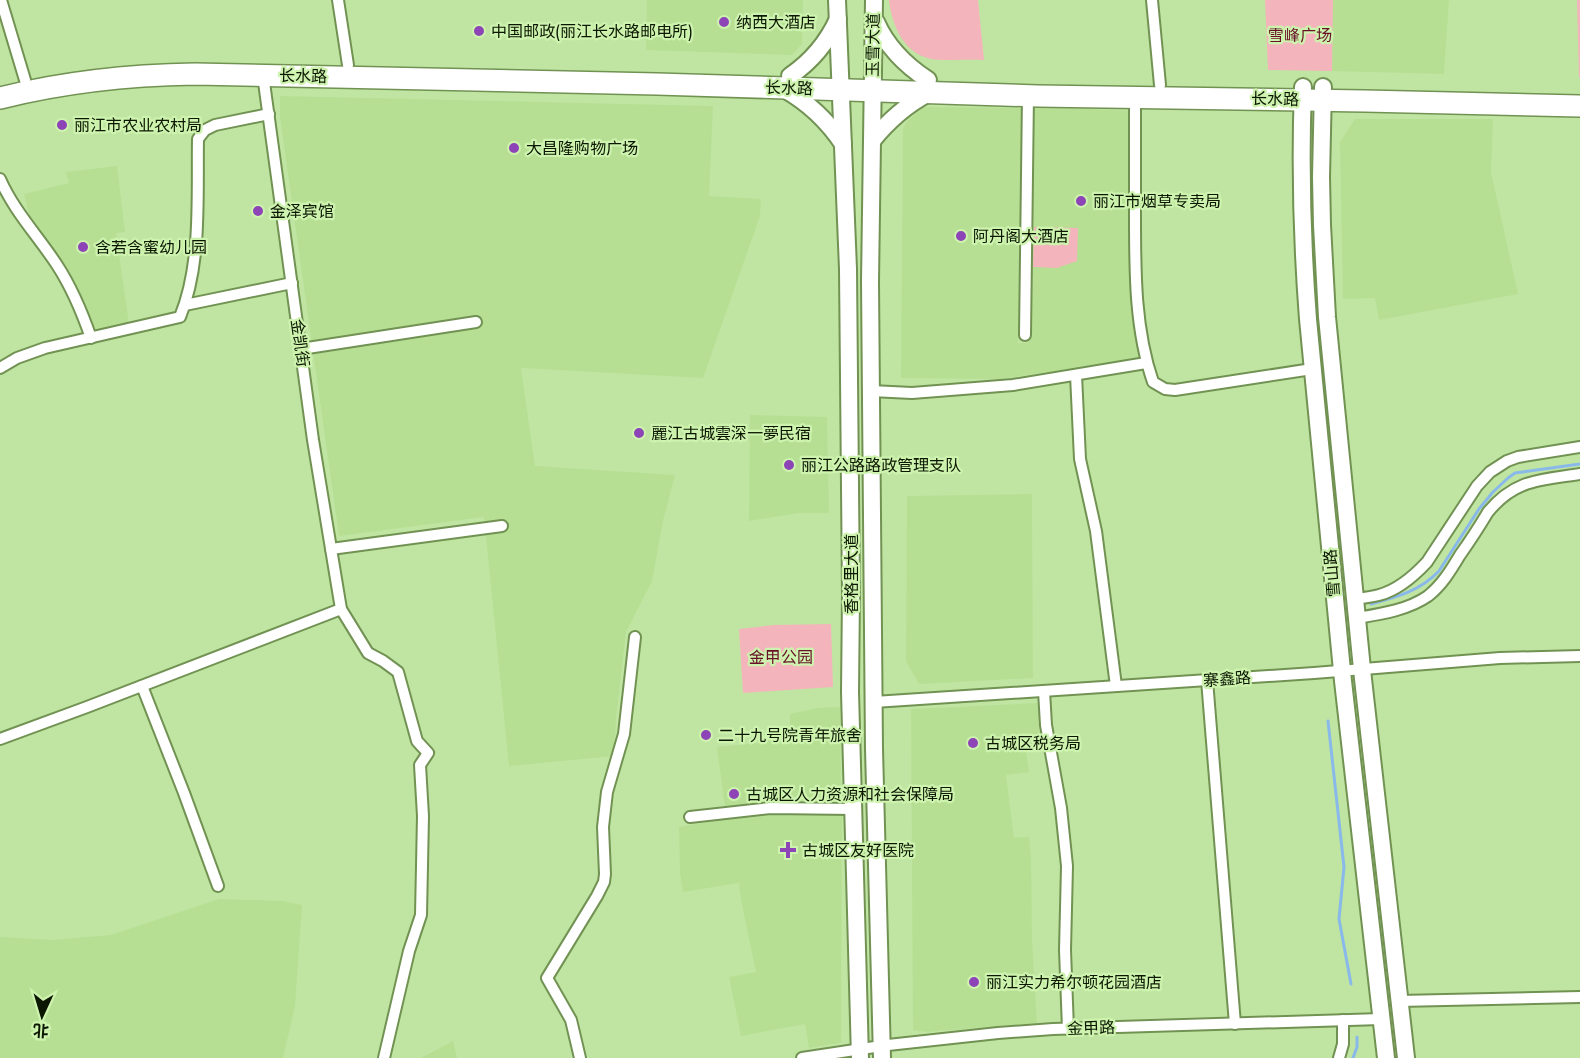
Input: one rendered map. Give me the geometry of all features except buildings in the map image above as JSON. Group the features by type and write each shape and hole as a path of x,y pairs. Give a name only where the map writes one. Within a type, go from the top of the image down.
{"highway":[{"name":"长水路","path":"0,85 84,69 195,61 873,85 1160,85 1580,105"},
{"name":"长水路","path":"0,98 50,87 122,77 195,74 786,82"},
{"name":"长水路","path":"928,86 1028,95 1135,97 1580,93"}],"main road":[{"name":"玉雪大道","path":"837,0 841,84"},
{"name":"玉雪大道","path":"873,85 874,0"},
{"path":"838,18 832,31 816,53 786,82 794,94 825,120 843,144"},
{"path":"872,141 880,130 928,86 899,57 885,39 874,18"},
{"name":"香格里大道","path":"841,84 848,269 850,692 860,1054"},
{"name":"香格里大道","path":"873,85 870,269 871,392 874,702 882,1052"},
{"name":"雪山路","path":"1313,94 1301,128 1304,274 1342,670 1386,1058"},
{"name":"雪山路","path":"1313,94 1321,177 1329,339 1362,669 1406,1058"}],"street":[{"path":"1,0 25,80"},
{"path":"338,0 348,65"},
{"path":"1152,0 1160,85"},
{"name":"金凯街","path":"263,75 313,440 341,609"},
{"path":"1025,335 1028,95"},
{"path":"1135,97 1138,307 1146,363 1153,382 1160,388 1170,390 1312,369"},
{"path":"0,368 17,358 69,342 180,317 185,305 195,254 198,139 205,130 215,125 268,114"},
{"path":"0,179 12,203 57,264 84,317 91,338"},
{"path":"185,305 292,283"},
{"path":"301,349 476,322"},
{"path":"871,392 912,393 1013,385 1146,363"},
{"path":"1076,375 1080,459 1096,531 1116,686"},
{"path":"1355,599 1387,592 1418,572 1477,486 1497,467 1518,457 1580,447"},
{"path":"1357,618 1397,610 1420,601 1435,590 1447,576 1488,512 1509,492 1529,482 1580,474"},
{"path":"331,549 502,526"},
{"path":"0,738 341,609 368,653 398,672 417,741 428,753 420,765 423,816 421,915 409,951 384,1058"},
{"path":"580,1058 571,1020 547,978 604,882 606,874 603,827 607,792 624,734 634,637"},
{"name":"寨鑫路","path":"874,702 1500,658 1580,656"},
{"path":"1207,680 1235,1024"},
{"path":"142,686 218,886"},
{"path":"1044,691 1046,725 1061,808 1067,866 1065,950 1068,1029"},
{"path":"690,818 770,808 854,809"},
{"path":"1399,1001 1580,997"},
{"name":"金甲路","path":"802,1058 882,1052 998,1033 1381,1019"},
{"path":"1339,1058 1343,1044 1344,1020"}],"shaded area":[{"name":"纳西大酒店","path":"647,0 803,0 802,44 792,55 646,50"},
{"path":"1333,0 1449,0 1444,74 1332,71"},
{"path":"280,96 713,106 709,196 761,199 760,216 703,378 521,368 535,466 675,475 663,521 652,581 626,632 614,756 509,766 484,517 339,536 280,117"},
{"path":"1031,106 1132,111 1141,359 999,379 901,378 903,129 907,121 924,107 1023,108 1018,343 1028,343"},
{"path":"1355,119 1493,119 1491,172 1518,294 1379,320 1375,298 1343,299 1340,142"},
{"name":"含若含蜜幼儿园","path":"117,166 125,232 116,233 129,324 92,332 31,223 24,194 69,183 66,172"},
{"name":"丽江公路路政管理支队","path":"750,415 827,417 829,513 799,513 749,521"},
{"path":"1032,494 1033,678 919,684 906,661 907,496"},
{"path":"1038,703 1044,742 1025,745 1029,772 1006,775 1014,838 1029,837 1037,1023 926,1032 913,1030 911,709"},
{"path":"840,707 841,801 796,801 725,808 717,747 758,743 790,727 790,714 818,708"},
{"path":"760,814 842,814 841,1043 809,1048 805,1024 741,1036 729,977 756,972 739,883 683,892 680,873 679,827"},
{"path":"219,899 282,901 302,905 295,1006 283,1058 0,1058 0,937 52,940 111,935"},
{"path":"453,1041 457,1058 421,1058"}],"green space":[{"path":"889,0 978,0 984,60 931,59 913,51 896,28"},
{"name":"雪峰广场","path":"1265,0 1333,0 1332,71 1268,70"},
{"path":"1577,0 1580,0 1580,78 1579,78"},
{"path":"1034,227 1078,228 1077,261 1057,268 1033,267"},
{"name":"金甲公园","path":"831,624 833,687 743,693 739,629 774,625"}],"waterway":[{"path":"1371,604 1408,592 1432,578 1439,571 1479,509 1493,492 1515,473 1580,464"},
{"path":"1328,721 1344,867 1339,919 1351,984"},
{"path":"1353,1058 1357,1047 1357,1037"}],"place":[{"name":"纳西大酒店","path":"724,22"},
{"name":"中国邮政(丽江长水路邮电所)","path":"479,31"},
{"name":"丽江市农业农村局","path":"62,125"},
{"name":"大昌隆购物广场","path":"514,148"},
{"name":"丽江市烟草专卖局","path":"1081,201"},
{"name":"金泽宾馆","path":"258,211"},
{"name":"阿丹阁大酒店","path":"961,236"},
{"name":"含若含蜜幼儿园","path":"83,247"},
{"name":"麗江古城雲深一夢民宿","path":"639,433"},
{"name":"丽江公路路政管理支队","path":"789,465"},
{"name":"二十九号院青年旅舍","path":"706,735"},
{"name":"古城区税务局","path":"973,743"},
{"name":"古城区人力资源和社会保障局","path":"734,794"},
{"name":"古城区友好医院","path":"788,850"},
{"name":"丽江实力希尔顿花园酒店","path":"974,982"}]}
